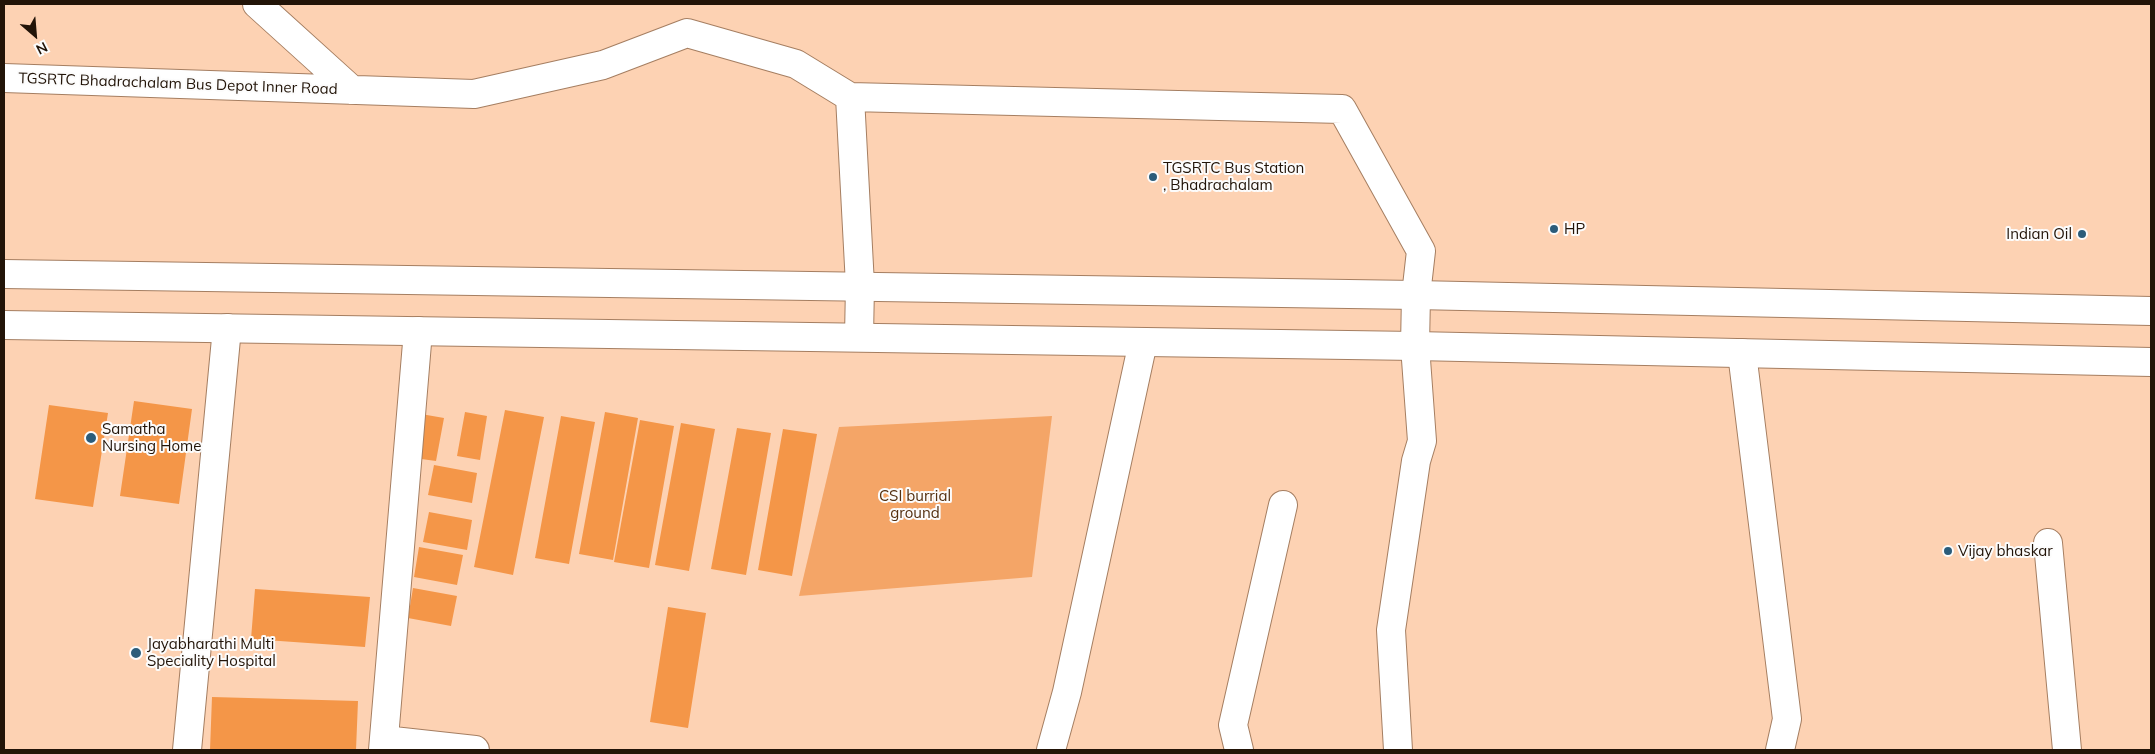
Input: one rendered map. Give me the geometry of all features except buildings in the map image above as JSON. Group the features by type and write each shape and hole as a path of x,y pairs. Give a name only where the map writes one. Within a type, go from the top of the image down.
{"main road":[{"name":"TGSRTC Bhadrachalam Bus Depot Inner Road","path":"257,4 352,90"},
{"name":"TGSRTC Bhadrachalam Bus Depot Inner Road","path":"4,78 474,94 603,66 687,33 796,64 850,97"},
{"path":"859,337 860,286 850,97 1342,109 1420,251 1416,295 1415,346 1422,441 1416,461 1391,630 1398,750"},
{"path":"4,274 1416,295 2151,311"},
{"path":"4,325 1415,346 2151,362"},
{"path":"187,750 227,328"},
{"path":"418,331 383,745 475,750"},
{"path":"1051,750 1067,692 1143,342"},
{"path":"1742,354 1787,719 1780,750"},
{"path":"1221,750 1236,737 1283,506"},
{"path":"2048,544 2067,750"}],"green space":[{"name":"CSI burrial ground","path":"1052,416 1032,577 799,596 839,427"}],"place":[{"name":"TGSRTC Bus Station , Bhadrachalam","path":"1153,177"},
{"name":"HP","path":"1554,229"},
{"name":"Indian Oil","path":"2082,234"},
{"name":"Samatha Nursing Home","path":"91,438"},
{"name":"Vijay bhaskar","path":"1948,551"},
{"name":"Jayabharathi Multi Speciality Hospital","path":"136,653"}]}
